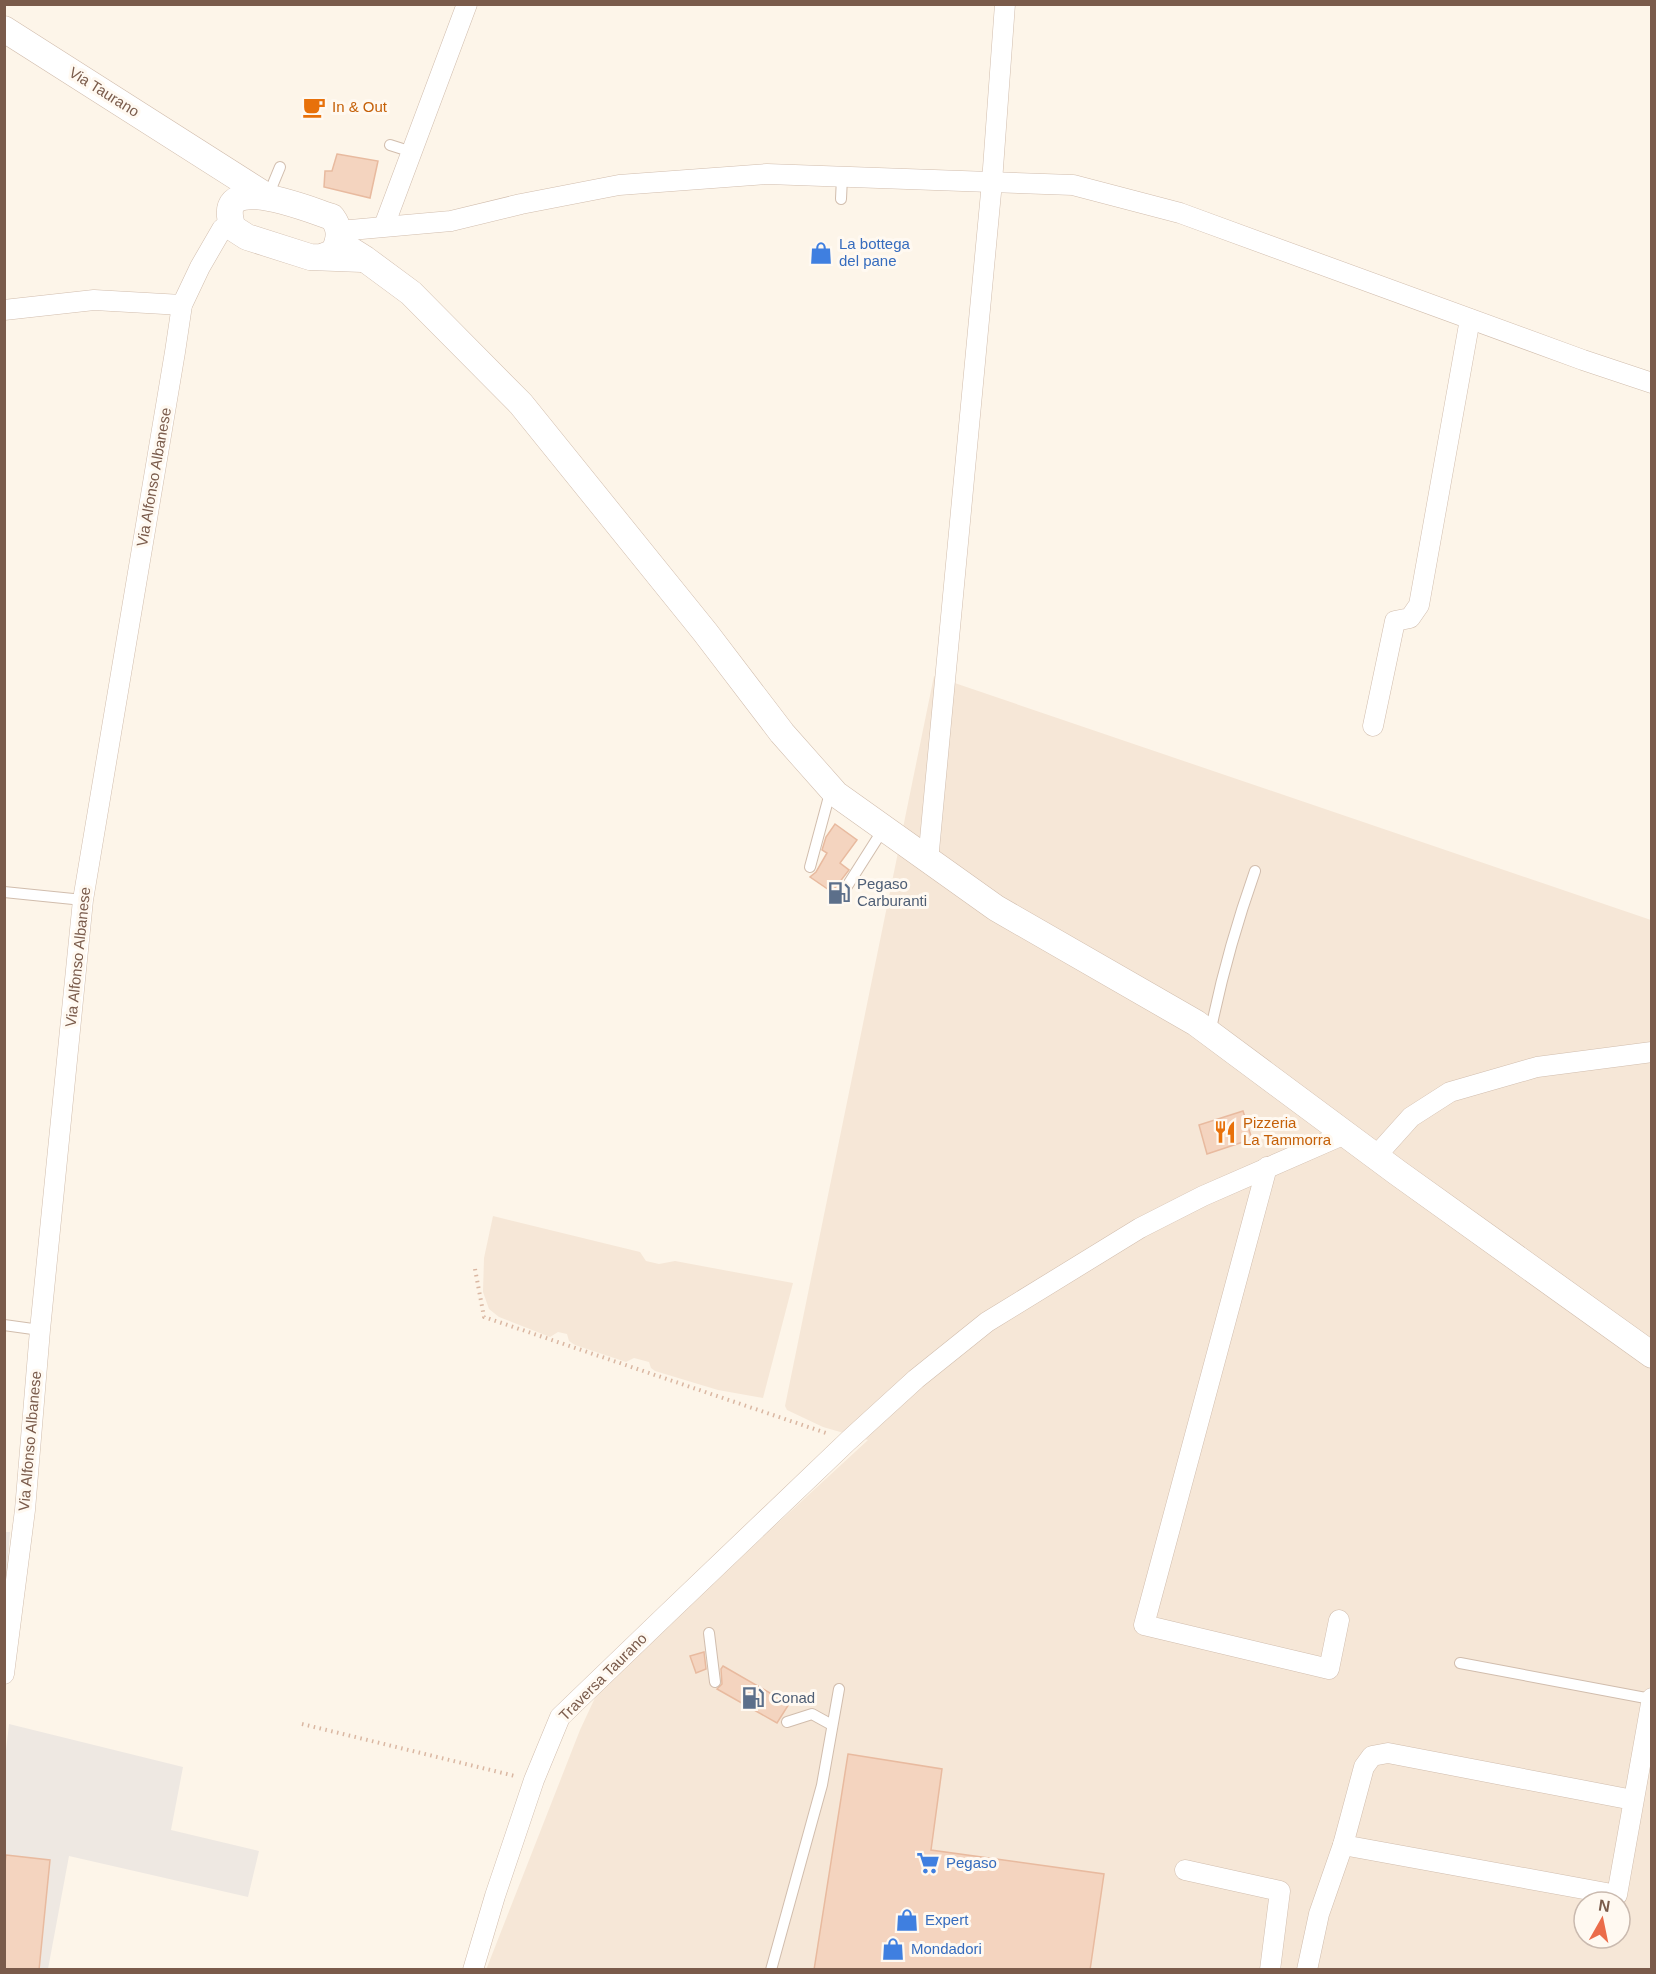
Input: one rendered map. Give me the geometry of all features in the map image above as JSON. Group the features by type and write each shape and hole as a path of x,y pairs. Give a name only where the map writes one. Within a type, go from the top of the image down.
{"street":[{"path":"370,263 371,245 412,152 467,4"},
{"path":"928,861 992,182 1005,4"},
{"name":"Via Taurano","path":"4,29 268,197"},
{"name":"Via Taurano","path":"203,154 217,171 236,222"},
{"path":"1652,382 1620,373 1180,213 1073,185 768,174 619,185 521,204 451,221 381,226 333,237 310,257 236,222 238,198 249,195 268,197 333,237 411,293 521,404 705,632 782,733 831,789 996,908 1196,1023 1286,1095 1376,1156 1652,1355"},
{"name":"Via Alfonso Albanese","path":"4,1674 25,1510 40,1330 83,900 182,305 209,251 236,222"},
{"path":"4,310 94,300 182,305"},
{"path":"1373,726 1395,621 1410,618 1419,605 1470,319"},
{"path":"1620,373 1652,375"},
{"path":"1376,1156 1411,1117 1450,1092 1537,1067 1652,1052"},
{"name":"Traversa Taurano","path":"474,1970 495,1896 534,1780 560,1717 842,1446 915,1379 987,1322 1140,1228 1203,1196 1345,1134"},
{"path":"1267,1167 1144,1625 1329,1669 1339,1620"},
{"path":"1343,1845 1617,1895 1651,1699"},
{"path":"1307,1970 1319,1914 1343,1845 1364,1767 1372,1756 1388,1753 1634,1800"},
{"path":"1185,1870 1280,1891 1270,1970"}],"lane":[{"path":"390,146 412,152"},
{"path":"268,197 280,167"},
{"path":"841,199 843,177"},
{"path":"810,867 831,789"},
{"path":"844,891 877,839 888,832"},
{"path":"1210,1034 1232,939 1255,871"},
{"path":"4,892 83,900"},
{"path":"4,1325 40,1330"},
{"path":"709,1633 715,1682"},
{"path":"1460,1663 1651,1699"},
{"path":"771,1970 822,1785 839,1689"},
{"path":"787,1722 812,1714 832,1725"}],"path":[{"path":"475,1269 484,1317 842,1446"},
{"path":"302,1724 534,1780"}],"shaded area":[{"path":"934,676 1651,920 1651,1969 486,1970 580,1730 600,1687 868,1440 823,1427 787,1410 785,1406"},
{"path":"493,1216 640,1252 646,1261 659,1264 675,1261 793,1283 763,1398 718,1390 655,1371 649,1362 634,1358 626,1362 575,1345 569,1341 567,1334 558,1332 550,1337 499,1317 489,1309 483,1292 484,1258"},
{"path":"4,1532 10,1532 5,1592"},
{"path":"9,1724 183,1767 171,1830 259,1851 248,1897 69,1856 48,1969 5,1970 4,1768"}],"building":[{"path":"337,154 378,161 370,198 324,187 325,171 332,171"},
{"path":"835,824 857,840 840,863 849,870 832,892 810,877 816,872 827,853 822,850 826,837"},
{"name":"Pizzeria La Tammorra","path":"1243,1111 1252,1139 1207,1154 1199,1125"},
{"path":"704,1652 706,1669 696,1673 690,1656"},
{"path":"723,1666 789,1704 777,1723 717,1689 722,1684 721,1669"},
{"name":"Pegaso","path":"848,1754 942,1769 931,1850 1104,1874 1090,1970 814,1970"},
{"path":"6,1855 50,1860 39,1970 4,1970"}],"place":[{"name":"In & Out","path":"314,107"},
{"name":"La bottega del pane","path":"821,253"},
{"name":"Pegaso Carburanti","path":"839,893"},
{"name":"Pizzeria La Tammorra","path":"1225,1132"},
{"name":"Conad","path":"753,1698"},
{"name":"Pegaso","path":"928,1863"},
{"name":"Expert","path":"907,1920"},
{"name":"Mondadori","path":"893,1949"}]}
